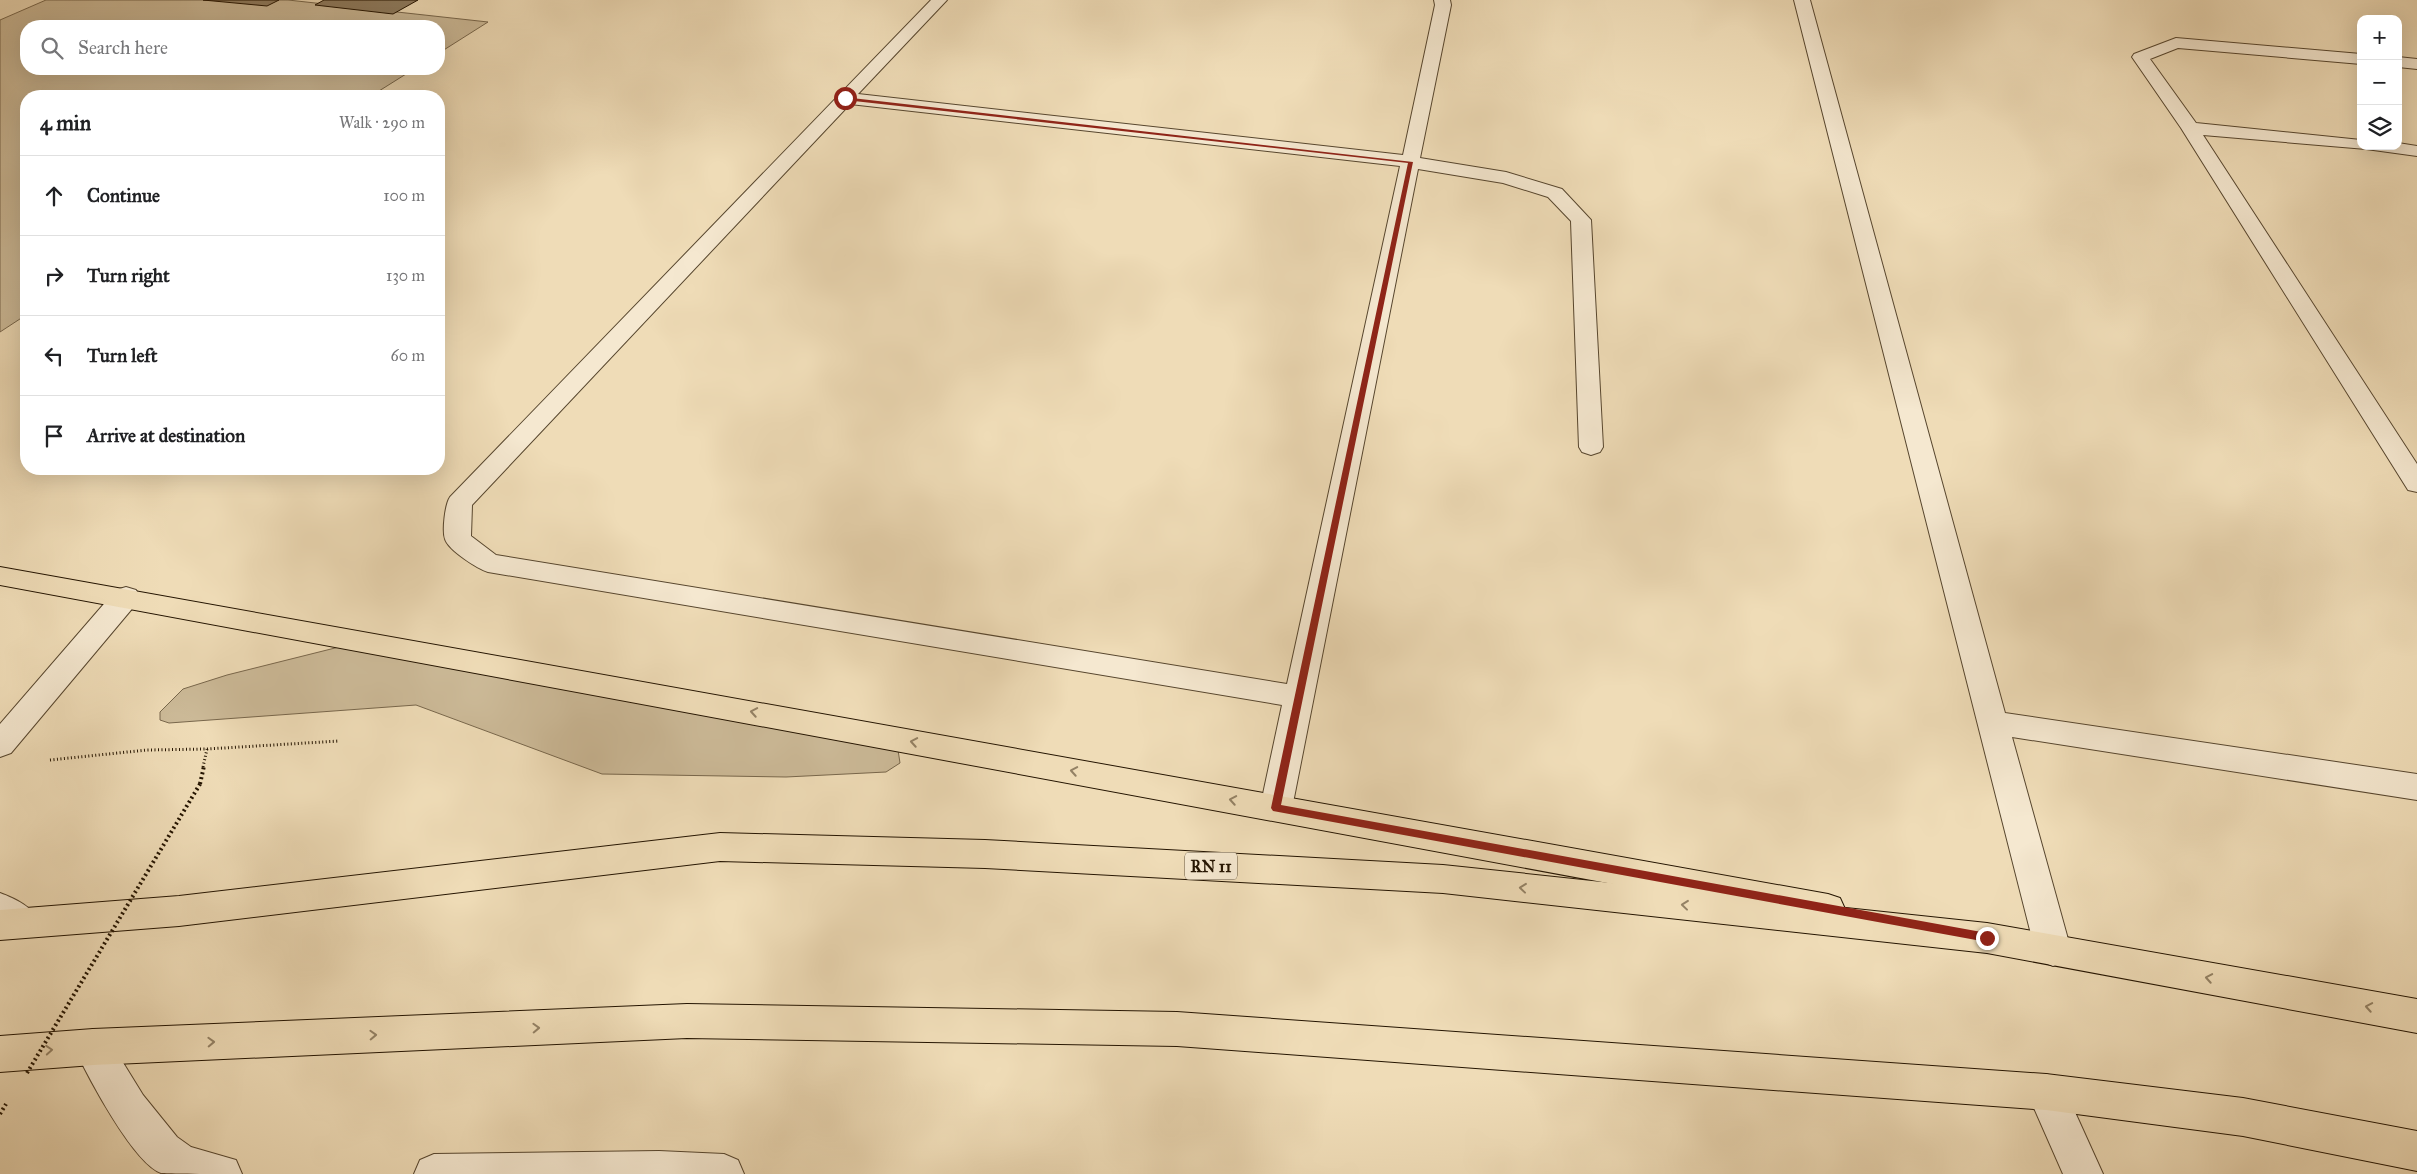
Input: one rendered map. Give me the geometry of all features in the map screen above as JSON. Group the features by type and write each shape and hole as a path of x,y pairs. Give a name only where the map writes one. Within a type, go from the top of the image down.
{"main road":[{"path":"0,576 126,597 1987,938"},
{"name":"RN 11","path":"8,919 178,911 720,847 985,854 1443,879 1987,938 2417,1016"},
{"path":"14,1063 93,1047 687,1021 1177,1029 2046,1092 2243,1116 2417,1151"}],"street":[{"path":"939,0 458,503 458,539 488,563 1299,697"},
{"path":"1276,808 1411,162 1443,5 1442,0"},
{"path":"1802,0 2053,950"},
{"path":"2357,59 2176,43 2140,56 2190,128 2417,484"},
{"path":"2402,62 2417,64"},
{"path":"845,98 1411,162 1506,178 1555,193 1581,220 1591,447"},
{"path":"2190,128 2357,145"},
{"path":"2402,149 2417,151"},
{"path":"0,745 126,597"},
{"path":"1994,723 2417,788"},
{"path":"93,1047 150,1138 172,1158 202,1170 222,1174"},
{"path":"2046,1092 2083,1174"},
{"path":"434,1174 659,1172 724,1174"}],"path":[{"path":"49,760 147,750 208,749 339,741"},
{"path":"14,1063 200,784 208,749"}],"shaded area":[{"path":"46,0 288,0 488,22 445,49 445,20 20,20 20,75 404,75 381,90 20,90 20,319 0,332 0,20"},
{"path":"339,647 898,750 900,763 886,772 786,777 602,774 416,705 169,723 160,720 160,712 183,689 227,675"}],"building":[{"path":"203,0 279,0 267,6"},
{"path":"324,0 418,0 393,14 315,5"}],"route":[{"path":"845,98 1411,162 1276,808 1987,938"}]}
